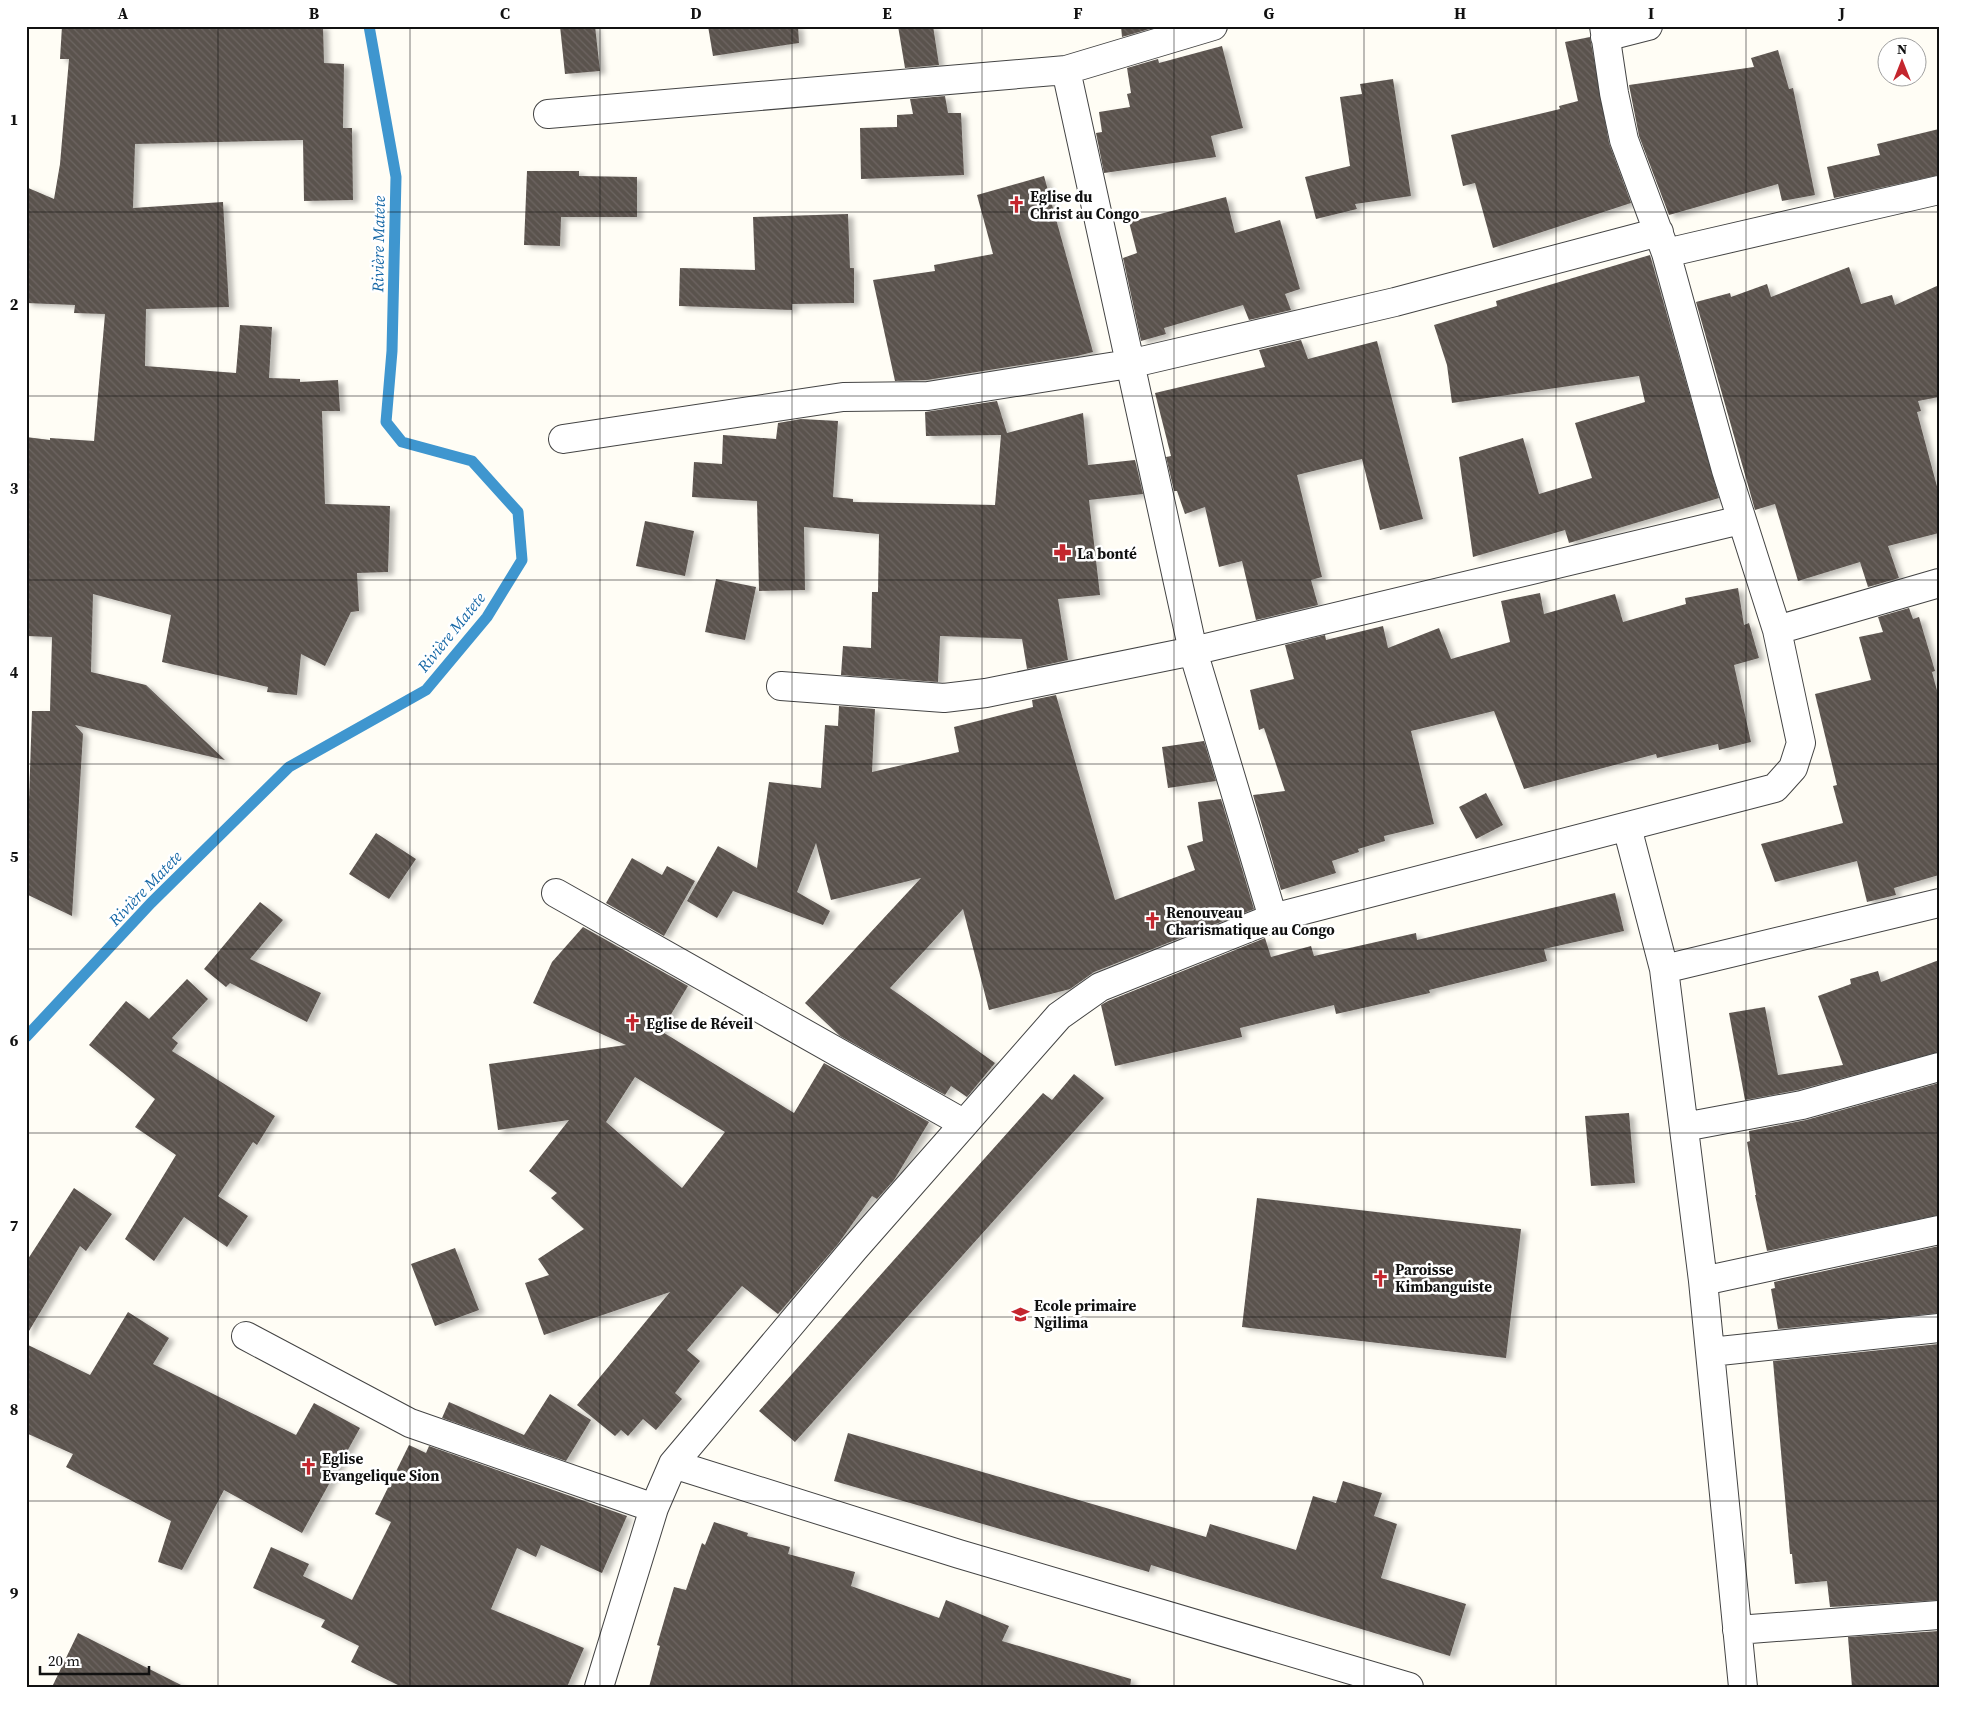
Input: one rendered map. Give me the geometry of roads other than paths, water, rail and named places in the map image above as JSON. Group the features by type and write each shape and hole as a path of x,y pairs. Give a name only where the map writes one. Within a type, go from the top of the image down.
{"street":[{"path":"548,114 1066,70 1213,26"},
{"path":"599,1687 654,1508 673,1464 963,1123 1059,1016 1100,987 1273,918 1775,788 1793,768 1801,743 1777,630 1741,520 1663,243 1624,140 1614,93 1604,32 1648,26"},
{"path":"1066,70 1193,651 1273,918"},
{"path":"563,440 843,397 928,396 1129,364 1395,302 1663,243 1939,190"},
{"path":"781,686 944,698 986,693 1193,651 1741,520"},
{"path":"1777,630 1939,583"},
{"path":"1627,827 1664,968 1703,1281 1743,1687"},
{"path":"556,892 963,1123"},
{"path":"1664,968 1939,903"},
{"path":"1684,1127 1802,1105 1939,1067"},
{"path":"1703,1281 1939,1230"},
{"path":"1710,1352 1939,1328"},
{"path":"246,1336 410,1423 654,1508"},
{"path":"673,1464 959,1554 1409,1687"},
{"path":"1737,1630 1939,1615"}],"waterway":[{"name":"Rivière Matete","path":"26,1037 151,903 289,767 426,690 487,617 522,560 518,512 472,461 402,442 386,422 392,351 396,177 369,26"}],"place":[{"name":"Eglise du Christ au Congo","path":"1016,205"},
{"name":"La bonté","path":"1063,553"},
{"name":"Renouveau Charismatique au Congo","path":"1152,921"},
{"name":"Eglise de Réveil","path":"632,1023"},
{"name":"Paroisse Kimbanguiste","path":"1381,1278"},
{"name":"Ecole primaire Ngilima","path":"1020,1314"},
{"name":"Eglise Evangelique Sion","path":"308,1467"}]}
